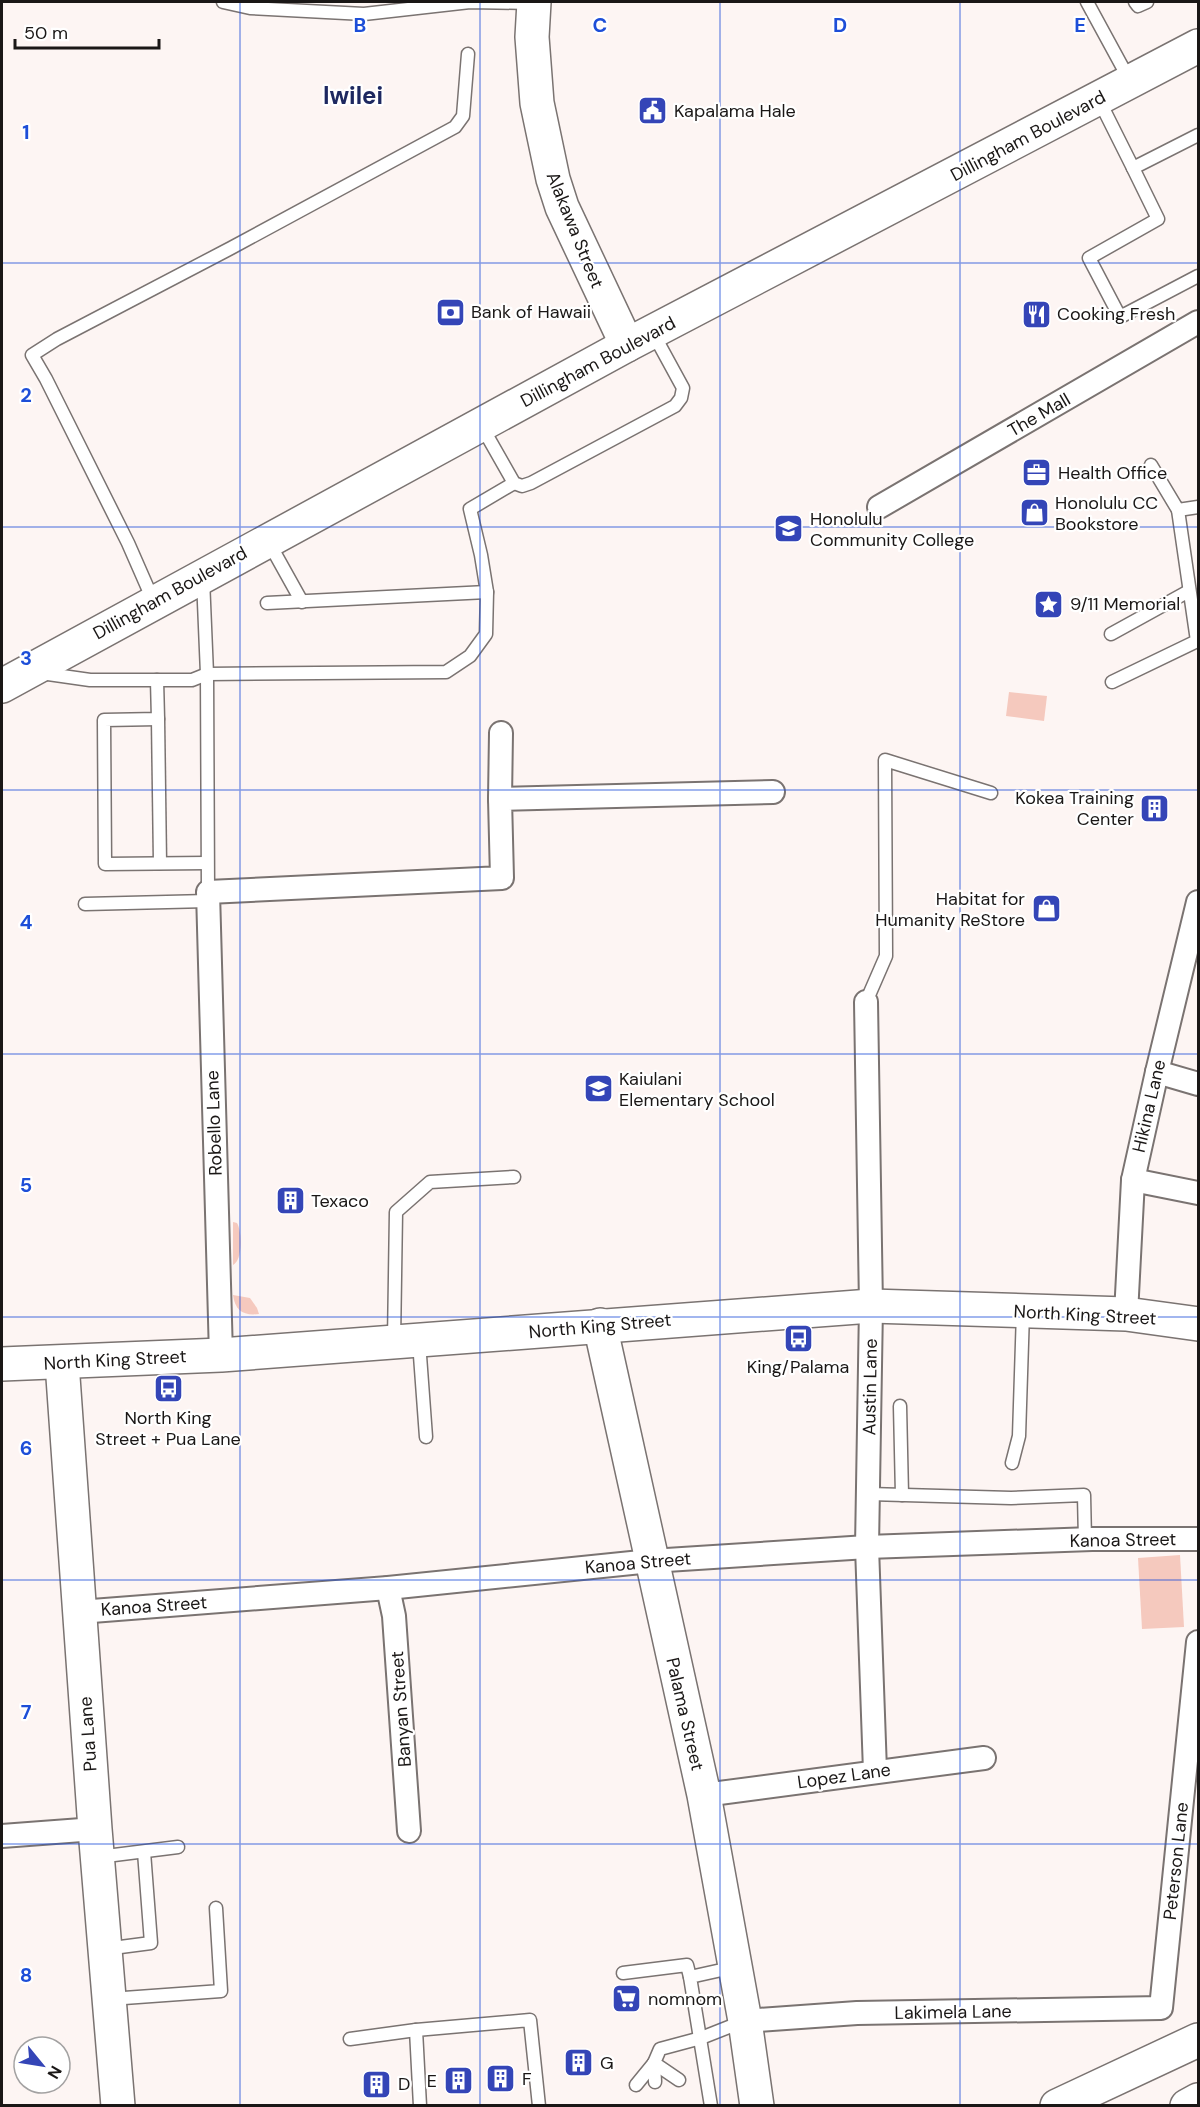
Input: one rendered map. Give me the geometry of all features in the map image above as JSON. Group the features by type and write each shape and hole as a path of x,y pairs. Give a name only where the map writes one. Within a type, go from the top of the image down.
{"main road":[{"name":"Alakawa Street","path":"534,2 533,70 537,103 547,159 562,207 640,339"},
{"name":"Dillingham Boulevard","path":"14,679 481,424 1198,46"},
{"name":"North King Street","path":"2,1365 221,1355 871,1306 1126,1314 1198,1324"},
{"name":"Palama Street","path":"600,1325 704,1795 745,2021 757,2106"},
{"name":"Pua Lane","path":"62,1363 96,1843 118,2106"},
{"path":"1057,2106 1198,2040"},
{"path":"1187,2106 1198,2100"}],"street":[{"name":"The Mall","path":"879,507 1198,322"},
{"path":"208,896 502,878 501,733"},
{"path":"500,799 773,792"},
{"name":"Robello Lane","path":"208,896 221,1355"},
{"name":"Hikina Lane","path":"1126,1314 1133,1180 1156,1072 1198,902"},
{"name":"Austin Lane","path":"866,1002 871,1306 867,1547 875,1771"},
{"path":"1156,1072 1198,1084"},
{"path":"1133,1180 1198,1193"},
{"name":"Kanoa Street","path":"79,1612 388,1588 651,1561 867,1547 1198,1539"},
{"name":"Banyan Street","path":"388,1588 394,1616 408,1831"},
{"name":"Peterson Lane","path":"1161,2008 1198,1642"},
{"name":"Lopez Lane","path":"704,1795 984,1758"},
{"path":"2,1836 96,1843"},
{"name":"Lakimela Lane","path":"745,2021 857,2013 1161,2008"}],"lane":[{"path":"223,2 250,8 364,14 470,2 534,2"},
{"path":"1087,2 1131,82"},
{"path":"1136,2 1138,6 1147,2"},
{"path":"154,602 128,543 32,355 57,339 221,254 455,127 463,116 468,54"},
{"path":"1098,99 1158,219 1089,258 1120,317 1198,276"},
{"path":"1132,168 1198,135"},
{"path":"481,424 514,483 522,486 531,483 675,406 681,398 683,388 640,339"},
{"path":"1112,682 1197,641 1178,510 1151,465"},
{"path":"14,679 192,680 207,674 446,672 470,656 486,634 487,592 470,508 514,483"},
{"path":"1178,510 1198,507"},
{"path":"267,540 302,602"},
{"path":"85,904 208,896 207,674 202,575"},
{"path":"1111,634 1190,591"},
{"path":"267,603 487,592"},
{"path":"157,680 160,863"},
{"path":"158,719 104,720 105,864 207,863"},
{"path":"866,1002 886,956 885,760 991,793"},
{"path":"426,1437 407,1342 396,1212 430,1182 514,1177"},
{"path":"1012,1463 1019,1436 1023,1311"},
{"path":"900,1406 902,1495"},
{"path":"869,1494 1084,1495 1085,1540"},
{"path":"96,1843 144,1852 178,1847"},
{"path":"105,1949 151,1943 144,1852"},
{"path":"109,1999 221,1992 216,1908"},
{"path":"623,1973 687,1965 711,2106"},
{"path":"690,1977 735,1967"},
{"path":"350,2039 416,2030 530,2020 539,2106"},
{"path":"636,2085 654,2063 660,2049 701,2038 745,2021"},
{"path":"416,2030 420,2106"},
{"path":"654,2063 679,2080"},
{"path":"654,2063 655,2082"}],"shaded area":[{"path":"1009,692 1047,696 1044,721 1006,716"},
{"path":"233,1222 239,1227 241,1245 239,1257 233,1265"},
{"path":"233,1295 250,1298 259,1314 249,1314 238,1309"},
{"path":"1180,1555 1184,1627 1142,1629 1138,1558"}],"place":[{"name":"Kapalama Hale","path":"653,111"},
{"name":"Bank of Hawaii","path":"450,312"},
{"name":"Cooking Fresh","path":"1036,314"},
{"name":"Health Office","path":"1037,473"},
{"name":"Honolulu CC Bookstore","path":"1034,513"},
{"name":"Honolulu Community College","path":"789,529"},
{"name":"9/11 Memorial","path":"1049,604"},
{"name":"Kokea Training Center","path":"1155,808"},
{"name":"Habitat for Humanity ReStore","path":"1046,909"},
{"name":"Kaiulani Elementary School","path":"598,1089"},
{"name":"Texaco","path":"290,1201"},
{"name":"King/Palama","path":"798,1338"},
{"name":"North King Street + Pua Lane","path":"168,1389"},
{"name":"nomnom","path":"627,1999"},
{"name":"G","path":"579,2063"},
{"name":"F","path":"501,2079"},
{"name":"E","path":"458,2081"},
{"name":"D","path":"377,2084"}],"district":[{"name":"Iwilei","path":"353,95"}]}
